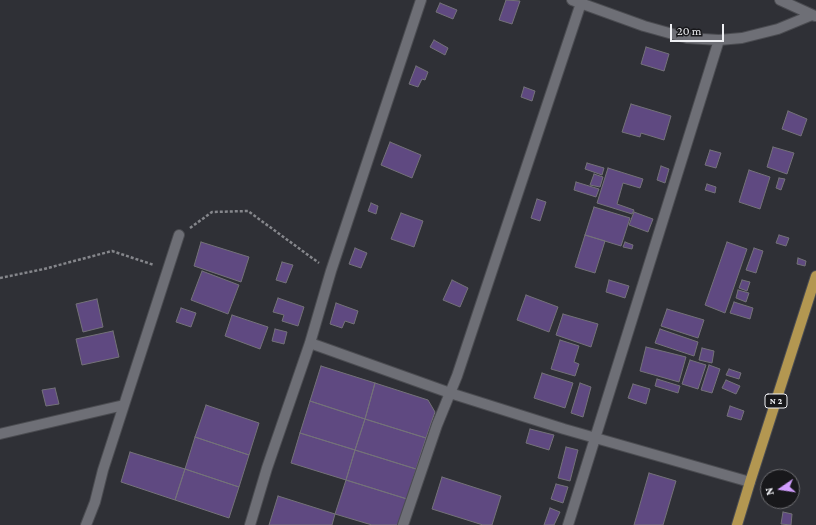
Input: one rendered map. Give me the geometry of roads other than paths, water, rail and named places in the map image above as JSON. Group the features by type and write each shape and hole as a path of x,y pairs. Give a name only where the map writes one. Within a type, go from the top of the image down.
{"main road":[{"name":"N 2","path":"737,525 816,276"}],"street":[{"path":"250,525 267,468 310,343 331,271 421,0"},
{"path":"780,0 814,15"},
{"path":"403,525 427,454 457,376 576,2 644,26 687,38 719,40 742,38 778,29 814,15"},
{"path":"568,525 719,40"},
{"path":"86,525 95,502 103,470 179,235"},
{"path":"310,343 450,393 594,438 750,482"},
{"path":"0,434 124,405"}]}
